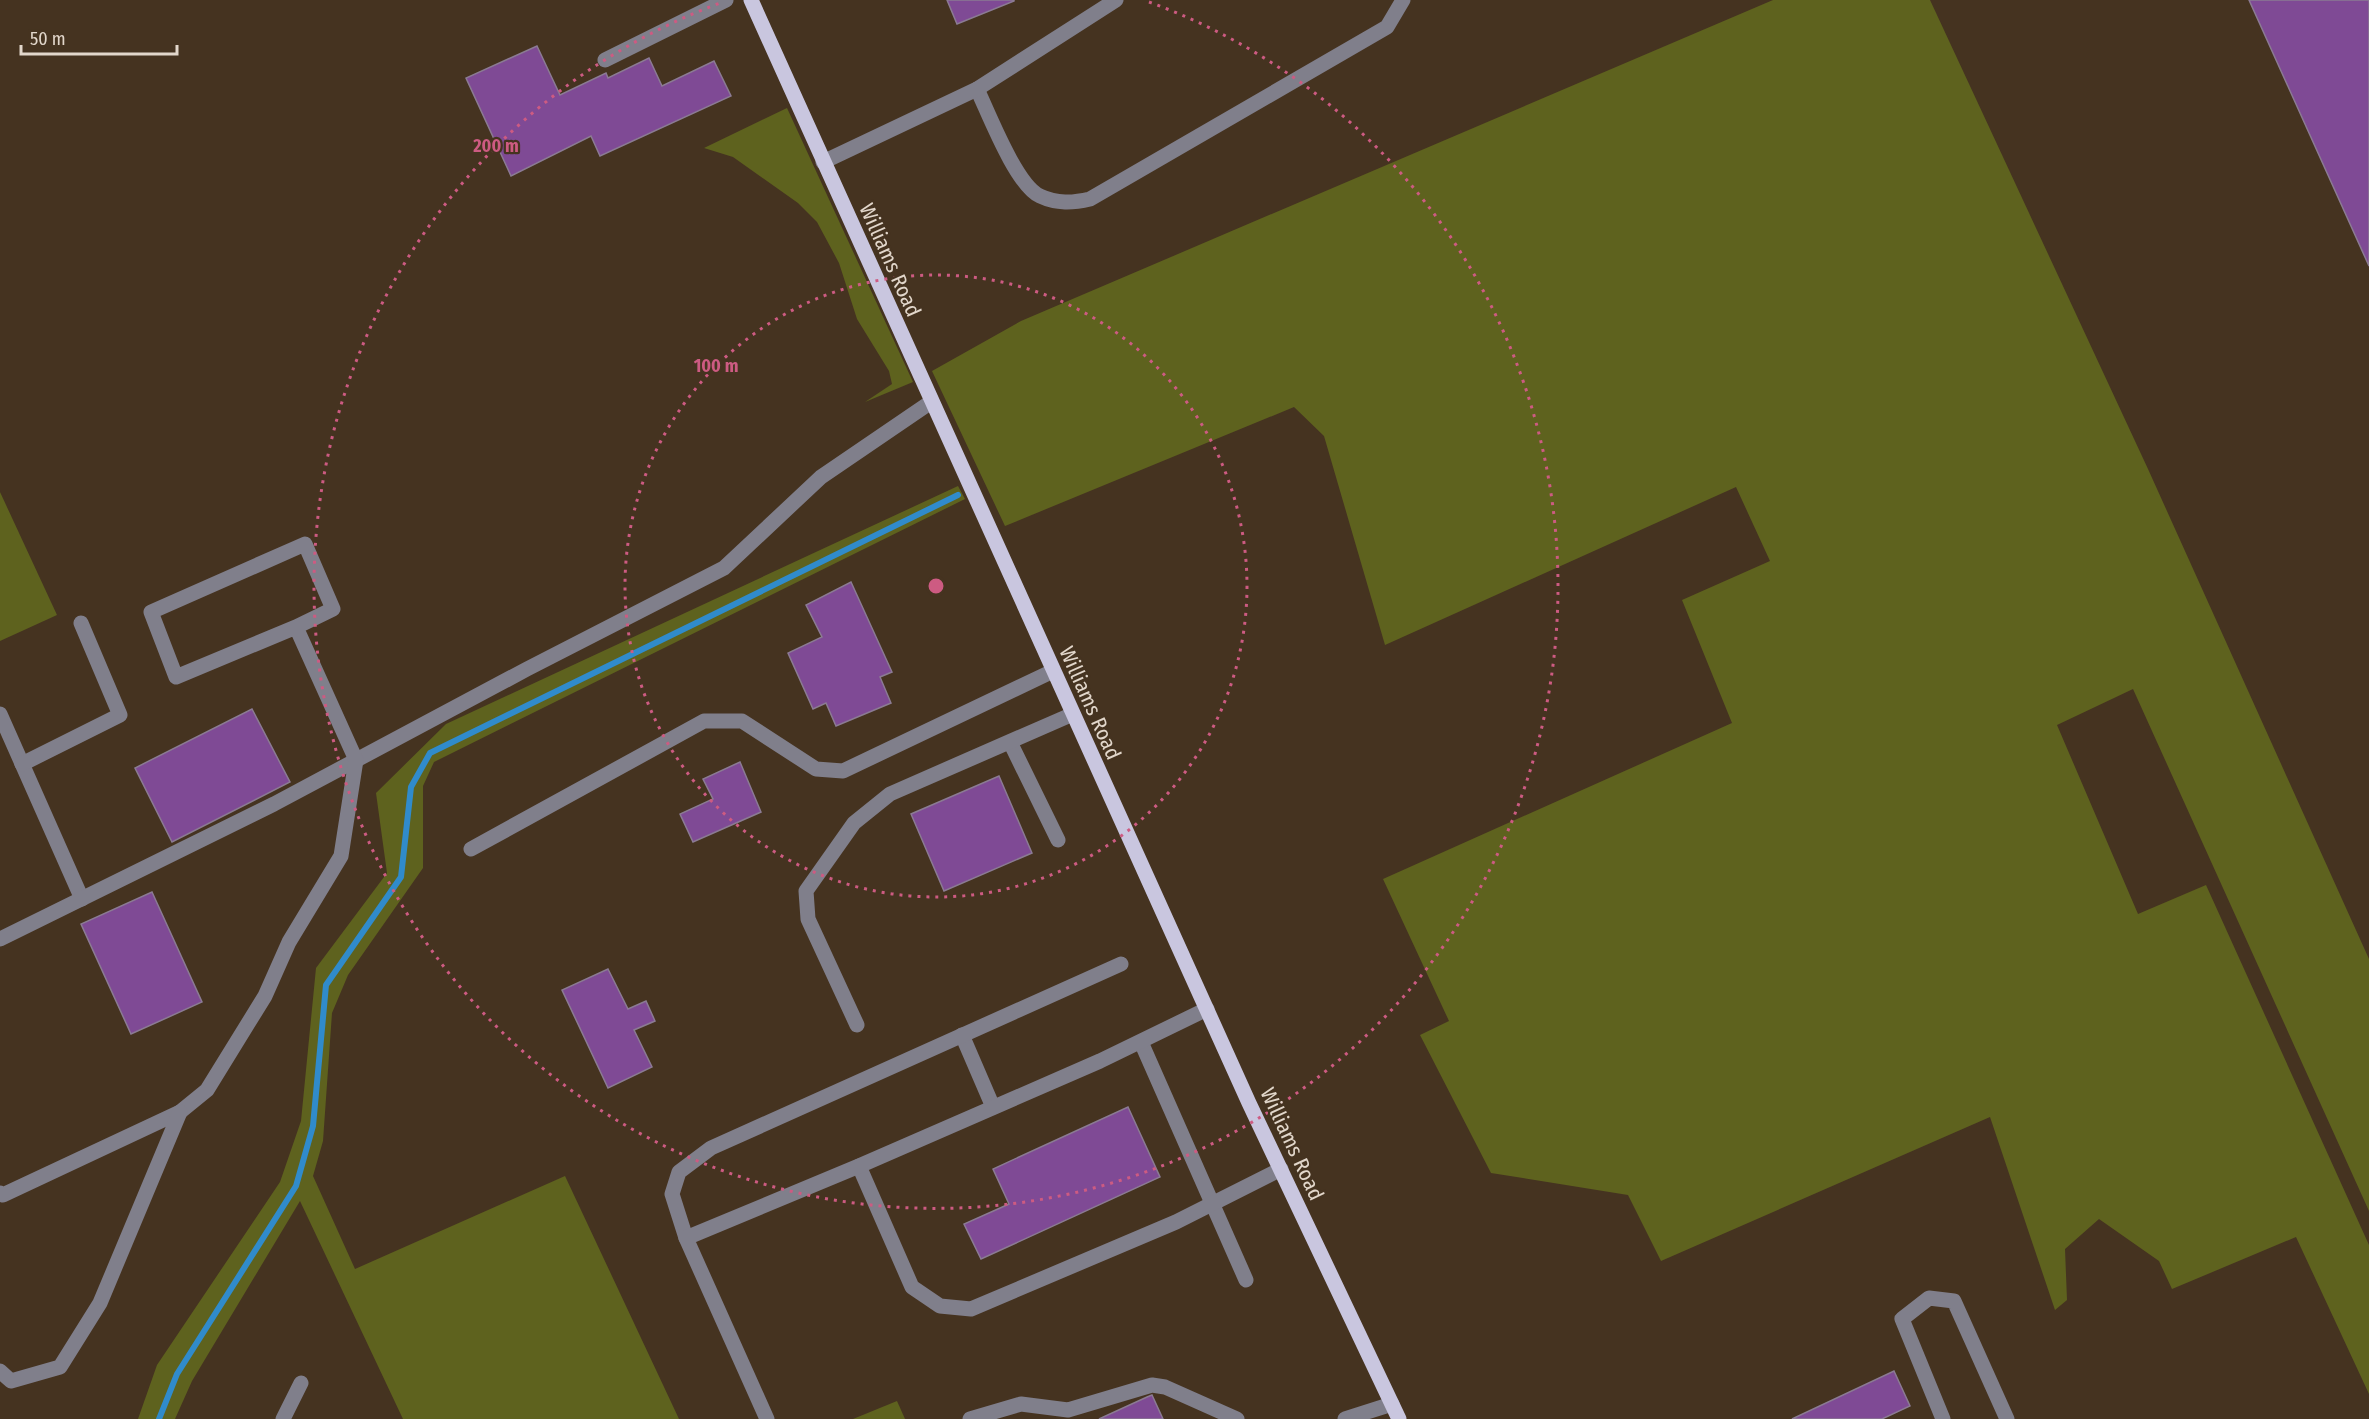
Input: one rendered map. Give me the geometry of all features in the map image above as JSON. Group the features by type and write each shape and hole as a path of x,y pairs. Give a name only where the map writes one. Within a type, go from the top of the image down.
{"main road":[{"name":"Williams Road","path":"751,0 1207,1009 1399,1419"}],"lane":[{"path":"605,60 726,0"},
{"path":"823,162 977,89 1116,0"},
{"path":"977,89 1013,166 1039,196 1069,204 1090,199 1387,27 1403,0"},
{"path":"0,939 274,804 724,568 821,477 932,402"},
{"path":"305,544 333,609 296,627 176,678 151,612 305,544"},
{"path":"22,764 120,716 81,623"},
{"path":"0,1193 3,1195 180,1112 207,1090 265,996 289,942 341,856 356,760 296,627"},
{"path":"471,849 704,721 742,721 816,769 843,771 1053,671"},
{"path":"0,714 82,898"},
{"path":"857,1025 808,919 806,891 854,823 890,794 1073,714"},
{"path":"1010,742 1058,840"},
{"path":"768,1419 686,1238 672,1194 679,1172 711,1148 1121,964"},
{"path":"686,1238 859,1166 1141,1042 1207,1009"},
{"path":"963,1035 993,1107"},
{"path":"1141,1042 1246,1280"},
{"path":"0,1371 11,1381 60,1367 100,1304 180,1112"},
{"path":"859,1166 912,1287 940,1306 971,1309 1176,1222 1281,1169"},
{"path":"1943,1419 1902,1319 1929,1298 1954,1301 2007,1419"},
{"path":"283,1419 301,1383"},
{"path":"1051,1419 1068,1410 1152,1385 1165,1387 1237,1419"},
{"path":"970,1419 1021,1404 1068,1410"},
{"path":"1345,1419 1392,1404"}],"green space":[{"path":"1773,0 1930,0 2148,469 2369,959 2369,1211 2133,689 2057,725 2138,914 2206,885 2369,1245 2369,1394 2296,1237 2172,1289 2159,1261 2099,1219 2065,1249 2067,1300 2055,1310 1990,1117 1661,1261 1628,1195 1491,1173 1420,1035 1449,1021 1383,879 1732,723 1682,600 1770,561 1736,487 1385,645 1324,436 1294,407 1005,526 932,371 1021,321"},
{"path":"787,108 913,382 865,402 892,384 889,371 857,319 839,263 817,222 798,203 733,157 704,148"},
{"path":"958,486 965,499 434,762 423,786 423,868 348,975 332,1013 323,1141 313,1176 355,1269 565,1176 679,1419 403,1419 300,1201 192,1381 175,1419 138,1419 157,1365 280,1182 301,1121 316,968 387,873 376,793 446,724"},
{"path":"0,492 57,615 0,641"},
{"path":"897,1401 905,1419 853,1419"}],"building":[{"path":"947,0 1014,0 1014,1 957,24"},
{"path":"2249,0 2369,0 2369,266"},
{"path":"537,46 560,95 606,73 608,78 649,58 662,86 714,61 731,96 600,156 591,136 511,176 466,78"},
{"path":"851,582 892,672 880,677 891,703 836,726 826,703 813,709 788,653 822,637 806,605"},
{"path":"252,709 290,782 172,842 135,768"},
{"path":"740,762 761,812 693,842 680,814 713,799 703,779"},
{"path":"999,776 1032,853 944,891 911,814"},
{"path":"152,892 202,1002 131,1034 81,924"},
{"path":"608,969 628,1009 646,1001 655,1021 634,1030 652,1067 608,1088 562,990"},
{"path":"1128,1107 1160,1177 981,1259 964,1224 1009,1204 993,1169"},
{"path":"1894,1371 1910,1406 1882,1419 1792,1419"},
{"path":"1152,1395 1163,1419 1099,1419 1147,1397"}],"waterway":[{"path":"159,1419 177,1374 296,1186 313,1126 326,985 401,877 411,787 430,753 958,495"}]}
